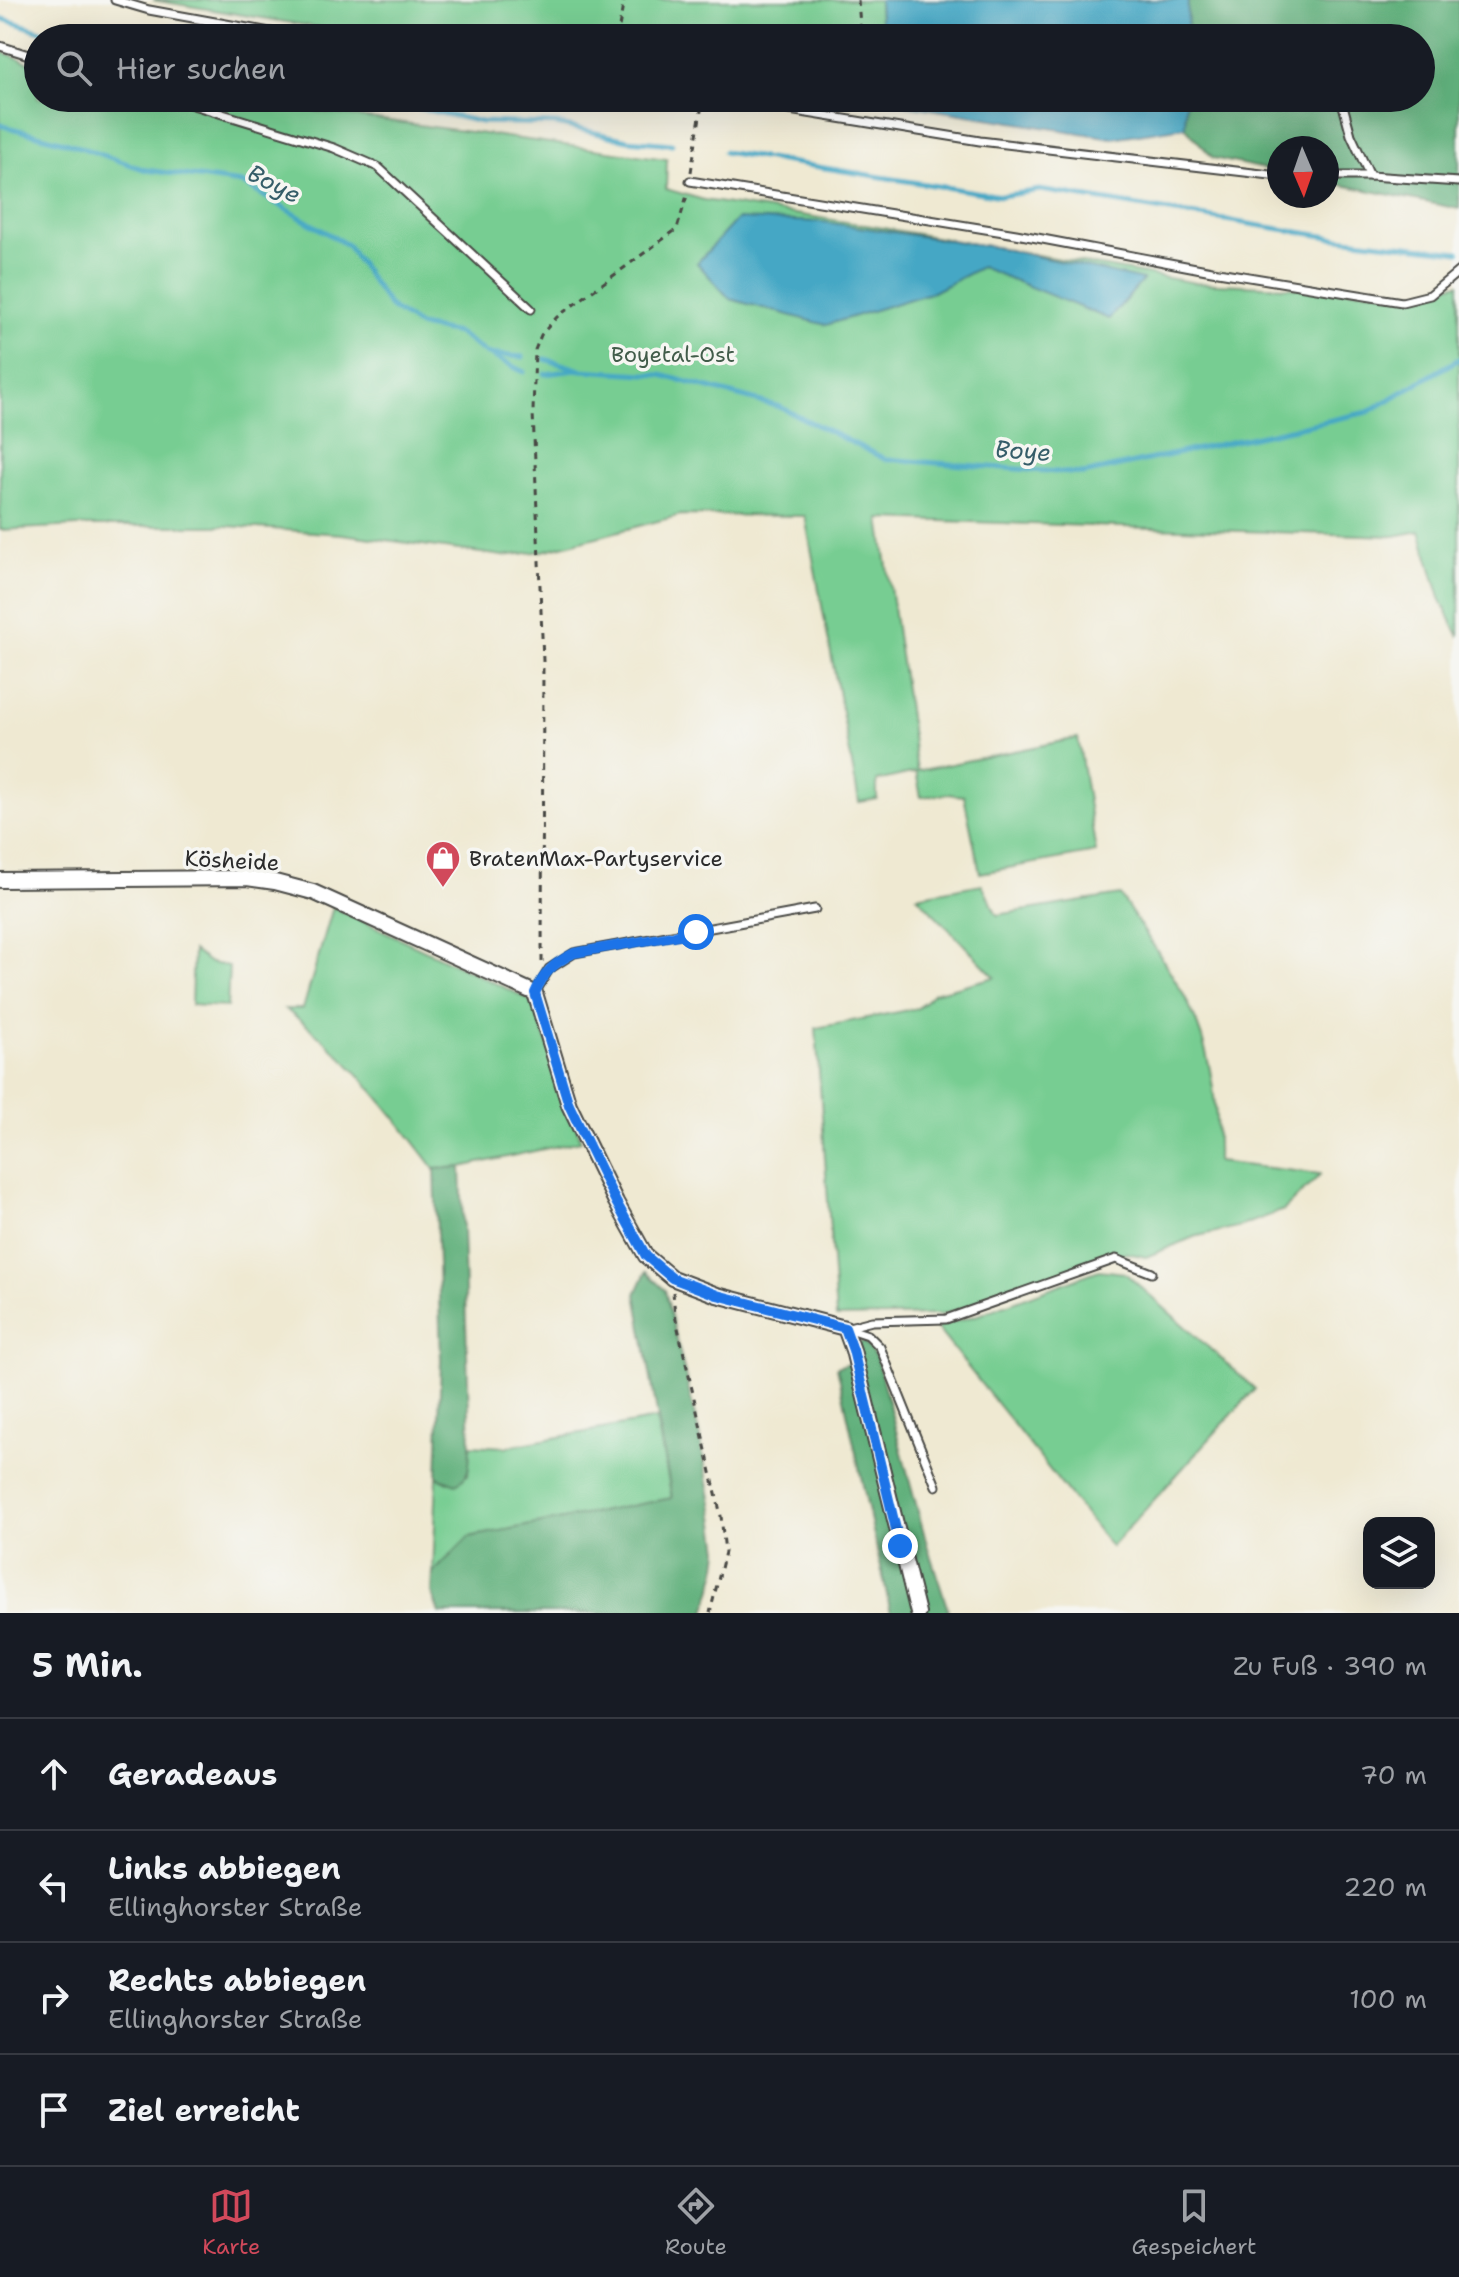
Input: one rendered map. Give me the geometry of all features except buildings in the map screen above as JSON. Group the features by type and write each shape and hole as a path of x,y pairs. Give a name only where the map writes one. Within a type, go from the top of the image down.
{"street":[{"name":"Kösheide","path":"0,880 247,878 275,882 313,892 535,993"},
{"path":"535,993 576,1119 646,1256 672,1278 717,1295 845,1328 918,1613"}],"lane":[{"path":"115,0 220,24"},
{"path":"0,46 24,54"},
{"path":"216,112 334,148 378,167 531,309"},
{"path":"801,112 980,141 1267,175"},
{"path":"1345,112 1351,135 1370,176"},
{"path":"1339,176 1459,182"},
{"path":"690,181 1402,302 1430,295 1459,271"},
{"path":"535,993 542,978 557,962 574,953 815,909"},
{"path":"845,1328 872,1321 946,1319 1116,1259 1152,1273"},
{"path":"845,1328 868,1335 880,1347 936,1486"}],"path":[{"path":"620,24 624,0"},
{"path":"858,0 860,24"},
{"path":"542,978 543,661 533,412 535,350 541,335 557,317 677,229 690,181 701,112"},
{"path":"672,1278 675,1315 718,1501 725,1552 710,1613"}],"green space":[{"path":"153,0 879,0 880,24 298,24"},
{"path":"1188,0 1459,0 1459,209 1339,184 1339,136 1267,136 1267,169 1213,158 1185,127 1186,112 1435,112 1435,24 1187,24"},
{"name":"Boyetal-Ost","path":"0,51 24,60 24,112 324,112 667,159 666,189 704,200 1196,283 1420,293 1459,283 1459,637 1440,598 1420,531 1394,536 880,519 917,771 1078,738 1096,852 980,873 964,796 921,797 916,772 877,781 877,799 859,802 805,516 681,515 543,551 503,556 342,534 227,526 78,526 0,530"},
{"path":"982,884 997,915 1120,895 1173,977 1197,1023 1212,1082 1217,1162 1321,1174 1284,1210 1241,1226 1194,1237 1146,1257 1127,1253 1096,1259 941,1315 836,1317 816,1028 918,1008 934,993 995,977 917,896"},
{"path":"333,907 529,999 538,1016 581,1141 461,1167 435,1169 347,1063 285,1009 303,1009"},
{"path":"193,951 210,963 229,966 227,1007 191,1005"},
{"path":"461,1167 470,1445 467,1473 456,1484 437,1477 441,1360 435,1169"},
{"path":"1099,1270 1125,1273 1255,1389 1111,1547 936,1327 978,1315"},
{"path":"646,1272 665,1290 699,1433 713,1509 719,1550 705,1613 439,1613 432,1593 433,1573 469,1537 672,1498 636,1294"},
{"path":"864,1342 876,1357 949,1613 891,1613 837,1367 859,1360 856,1347"},
{"path":"656,1419 672,1498 469,1537 433,1573 437,1477 448,1482 468,1475 470,1445 506,1447"}],"water":[{"path":"879,0 1188,0 1187,24 880,24"},
{"path":"948,112 1186,112 1185,127 1112,138"},
{"path":"737,219 824,222 995,247 1143,280 1109,319 981,267 933,292 826,325 730,299 697,263"}],"waterway":[{"name":"Boye","path":"0,18 24,26"},
{"name":"Boye","path":"436,112 481,122 556,124 628,140 672,144"},
{"name":"Boye","path":"0,125 68,143 146,170 242,183 347,245 390,307 419,326 458,333 487,354 523,357"},
{"name":"Boye","path":"724,152 1001,196 1040,190 1330,237 1459,252"},
{"name":"Boye","path":"492,356 524,372"},
{"name":"Boye","path":"545,359 581,370 661,375 780,407 885,459 1083,474 1368,412 1459,359"},
{"name":"Boye","path":"545,374 576,370"}],"place":[{"name":"BratenMax-Partyservice","path":"443,889"}],"route":[{"path":"696,932 574,953 557,962 542,978 535,993 569,1105 646,1256 672,1278 717,1295 845,1328 900,1546"}]}
